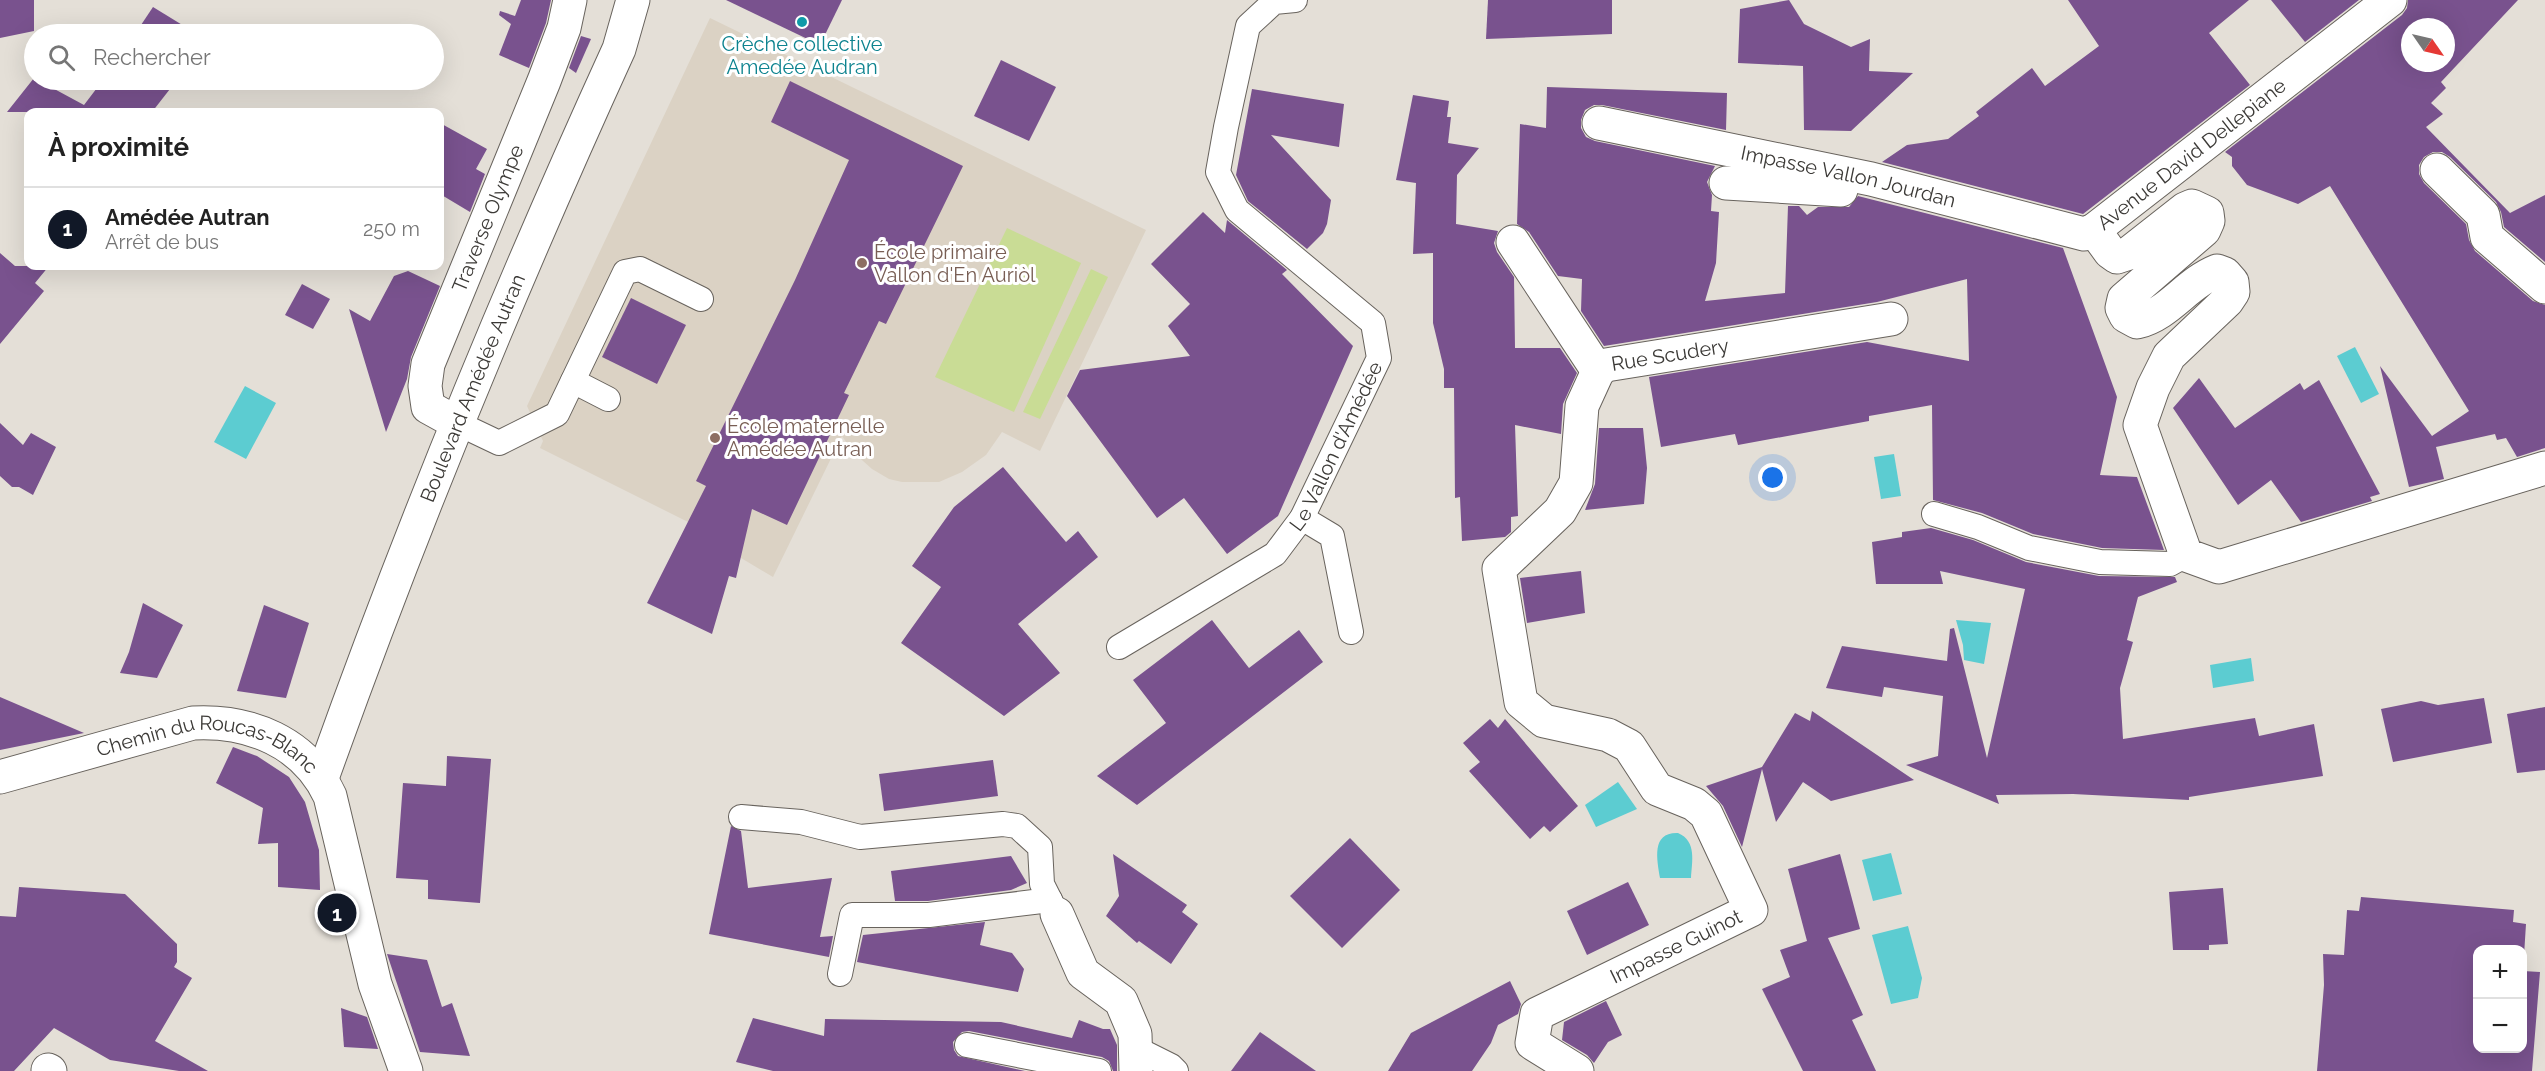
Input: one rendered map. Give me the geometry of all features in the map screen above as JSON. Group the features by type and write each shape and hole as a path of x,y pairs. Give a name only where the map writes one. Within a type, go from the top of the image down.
{"street":[{"name":"Traverse Olympe","path":"457,423 428,407 425,386 428,364 564,28 570,0"},
{"name":"Boulevard Amédée Autran","path":"322,778 369,645 457,423 619,49 633,0"},
{"name":"Avenue David Dellepiane","path":"2186,555 2140,425 2153,388 2169,356 2227,301 2233,292 2232,282 2217,271 2206,276 2150,319 2137,322 2126,316 2122,308 2124,299 2204,230 2208,221 2207,213 2192,206 2185,209 2128,253 2117,257 2110,252 2094,230 2390,0"},
{"name":"Impasse Vallon Jourdan","path":"1599,123 1871,178 2084,234 2094,230"},
{"path":"2437,170 2483,215 2487,237 2545,287"},
{"path":"1726,183 1842,190 1871,178"},
{"path":"1513,242 1598,371"},
{"name":"Rue Scudery","path":"1521,702 1499,569 1560,511 1576,483 1582,406 1598,371 1606,365 1891,319"},
{"path":"2186,555 2219,567 2545,468"},
{"name":"Impasse Guinot","path":"1521,702 1544,721 1608,735 1629,746 1657,789 1694,804 1706,814 1751,910 1537,1014 1532,1043 1577,1071"},
{"name":"Chemin du Roucas-Blanc","path":"0,777 193,723 217,722 245,726 295,751 322,778 337,819 375,984 406,1071"},
{"path":"1054,907 1083,973 1121,1001 1135,1034 1136,1060"}],"lane":[{"name":"Le Vallon d'Amédée","path":"1119,647 1275,554 1302,518 1379,358 1373,323 1236,210 1218,172 1248,26 1274,2 1295,0"},
{"path":"457,423 499,443 557,414 625,272 640,269 701,299"},
{"path":"573,381 608,399"},
{"path":"1934,514 1978,527 2029,548 2100,562 2170,564 2186,555"},
{"path":"1302,518 1332,536 1351,632"},
{"path":"741,817 801,822 860,837 1003,824 1017,825 1040,847 1042,884 1054,907 929,915 852,915 840,974"},
{"path":"967,1045 1099,1071"},
{"path":"1136,1060 1171,1066 1176,1071"}],"shaded area":[{"name":"École primaire Vallon d'En Auriòl","path":"710,18 1146,230 1040,451 1002,432 986,455 962,472 939,482 902,482 889,479 872,469 853,452 842,436 773,577 726,549 728,542 540,448 543,441 527,406"}],"green space":[{"path":"1007,228 1081,263 1014,412 935,377"},
{"path":"1091,269 1108,277 1040,419 1023,412"}],"water":[{"path":"2355,347 2379,394 2361,403 2337,356"},
{"path":"245,386 276,403 246,459 214,442"},
{"path":"1894,454 1901,496 1881,499 1874,457"},
{"path":"1956,620 1991,623 1984,664 1964,660 1963,645"},
{"path":"2251,658 2254,681 2213,688 2210,665"},
{"path":"1618,782 1637,809 1596,827 1585,805"},
{"path":"1678,833 1688,841 1691,847 1691,878 1660,878 1657,855 1660,842 1669,834"},
{"path":"1891,853 1902,894 1873,901 1862,860"},
{"path":"1908,926 1922,978 1918,998 1891,1004 1872,935"}],"building":[{"path":"0,0 34,0 34,24 24,24 24,33 0,38"},
{"path":"521,0 551,0 546,23 529,68 499,55 511,24 499,15 500,11 515,16"},
{"name":"Crèche collective Amedée Audran","path":"726,0 842,0 820,45"},
{"path":"1488,0 1612,0 1612,34 1486,39"},
{"path":"1789,0 1804,24 1851,47 1870,39 1869,71 1913,73 1851,131 1804,130 1803,66 1738,63 1740,9"},
{"path":"2068,0 2249,0 2209,33 2250,85 2083,214 1882,162 1907,145 1948,139 1979,116 1976,112 2032,68 2045,86 2099,46"},
{"path":"2271,0 2359,0 2305,42"},
{"path":"2408,0 2518,0 2455,67 2455,18 2401,18 2401,72 2450,72 2441,82 2446,88 2431,103 2443,114 2426,127 2510,213 2545,195 2545,262 2504,227 2496,202 2450,157 2442,152 2433,152 2424,157 2419,165 2419,174 2424,183 2466,224 2469,240 2475,251 2533,301 2545,305 2545,448 2517,457 2506,438 2497,440 2495,434 2436,447 2444,479 2409,487 2380,366 2432,436 2469,411 2330,186 2298,204 2247,185 2232,166 2232,157 2225,152 2402,15 2407,8"},
{"path":"153,7 181,24 142,24"},
{"path":"581,36 591,39 576,73 569,68"},
{"path":"1001,60 1056,87 1029,141 974,116"},
{"path":"790,81 963,166 886,324 879,321 844,393 849,395 787,525 752,509 736,578 729,576 712,634 647,603 706,486 696,481 795,280 849,160 771,122"},
{"path":"1547,87 1727,93 1726,130 1602,105 1594,105 1585,110 1581,120 1581,128 1586,137 1595,141 1715,166 1707,182 1712,195 1711,211 1719,212 1716,263 1705,301 1785,293 1788,206 1799,206 1807,215 1818,207 1849,207 1858,196 2063,248 2117,397 2100,475 2137,477 2164,550 2102,548 2033,534 1982,513 1933,500 1932,405 1869,416 1869,421 1738,445 1735,434 1661,447 1649,377 1867,342 1969,361 1967,279 1877,302 1604,346 1581,311 1582,279 1558,276 1529,232 1517,224 1520,124 1546,128"},
{"path":"1252,89 1344,104 1339,147 1271,135 1331,200 1323,233 1307,249 1248,201 1236,175"},
{"path":"24,90 56,90 84,105 95,90 169,90 155,108 24,108 24,112 7,112"},
{"path":"1413,95 1449,101 1447,117 1451,117 1448,143 1479,148 1457,175 1456,224 1498,231 1494,243 1497,252 1514,277 1515,348 1560,348 1577,373 1563,404 1561,434 1515,425 1518,516 1511,517 1511,532 1505,537 1462,541 1460,497 1455,498 1454,388 1444,388 1444,369 1433,323 1433,253 1413,254 1416,183 1396,180"},
{"path":"444,125 487,149 476,169 485,174 470,212 444,196"},
{"path":"1203,212 1225,233 1227,220 1287,270 1282,274 1353,346 1278,516 1227,554 1184,498 1157,518 1067,396 1080,370 1190,356 1168,326 1190,304 1151,264"},
{"path":"0,253 15,266 24,266 24,270 46,270 35,283 44,291 0,344"},
{"path":"408,271 440,286 411,357 407,379 386,432 349,309 370,321 394,276"},
{"path":"302,284 330,299 313,329 285,315"},
{"path":"631,298 686,325 657,384 602,357"},
{"path":"2199,378 2235,428 2300,383 2304,390 2319,380 2380,494 2370,497 2372,501 2301,522 2271,480 2238,505 2173,408"},
{"path":"0,423 23,445 31,433 56,447 33,495 19,487 12,487 0,476"},
{"path":"1599,428 1643,428 1647,468 1644,504 1585,510 1595,484"},
{"path":"1003,467 1066,542 1078,531 1098,557 1018,624 1060,673 1004,716 901,643 941,587 912,566 954,507"},
{"path":"1931,528 1973,540 2026,562 2099,576 2175,577 2177,582 2138,597 2127,640 2133,642 2120,688 2123,739 2255,718 2259,736 2314,724 2323,776 2189,797 2189,800 2073,794 1996,795 1999,804 1906,765 1938,756 1943,696 1884,687 1882,697 1826,688 1842,646 1947,661 1950,629 1954,628 1987,758 2025,589 1940,571 1943,584 1876,584 1872,542 1902,537 1902,532"},
{"path":"1581,571 1585,613 1527,623 1520,578"},
{"path":"143,603 183,625 157,678 120,673 129,652"},
{"path":"264,605 309,623 286,698 237,691"},
{"path":"1212,620 1249,668 1299,630 1323,662 1137,805 1097,776 1166,723 1133,680"},
{"path":"0,697 84,733 0,750"},
{"path":"2484,698 2492,743 2393,762 2381,709 2421,701 2438,705"},
{"path":"2545,707 2545,770 2517,773 2507,714"},
{"path":"1812,711 1914,780 1831,801 1803,782 1776,822 1762,769 1742,847 1723,806 1706,786 1762,767 1795,713 1810,721"},
{"path":"1490,719 1498,728 1505,719 1578,806 1550,832 1544,826 1530,839 1469,771 1480,762 1463,743"},
{"path":"233,747 257,756 289,777 305,802 319,850 320,890 278,887 278,843 258,844 263,808 216,783"},
{"path":"447,756 491,759 480,903 428,899 428,880 396,878 403,783 446,786"},
{"path":"993,760 998,796 884,811 879,774"},
{"path":"731,826 741,831 748,888 832,878 820,937 833,936 829,957 709,934"},
{"path":"1350,838 1400,890 1342,948 1290,896"},
{"path":"1113,854 1187,905 1182,912 1198,924 1171,964 1139,941 1137,943 1106,916 1119,896"},
{"path":"1840,854 1860,929 1828,938 1863,1015 1852,1020 1876,1071 1803,1071 1762,989 1790,977 1780,950 1807,941 1788,869"},
{"path":"1011,856 1027,883 1011,890 928,901 895,901 891,871"},
{"path":"1628,882 1649,925 1587,955 1567,911"},
{"path":"19,887 125,894 177,944 177,962 174,967 192,978 155,1041 208,1071 179,1071 110,1060 54,1028 14,1071 0,1071 0,916 16,917"},
{"path":"2223,888 2228,944 2209,945 2209,950 2173,950 2169,892"},
{"path":"2361,897 2514,910 2513,922 2526,924 2525,945 2473,945 2473,1053 2527,1053 2527,971 2540,972 2532,1071 2317,1071 2324,985 2323,954 2344,955 2347,910 2359,911"},
{"path":"985,922 980,945 1012,953 1024,969 1018,992 857,962 863,935"},
{"path":"387,954 427,960 442,1007 452,1003 470,1056 420,1052"},
{"path":"1510,981 1521,1004 1518,1014 1498,1025 1491,1043 1472,1071 1388,1071 1411,1033"},
{"path":"1606,1001 1622,1035 1608,1042 1594,1063 1587,1055 1562,1040 1564,1022"},
{"path":"341,1008 367,1017 378,1049 344,1047"},
{"path":"753,1018 824,1036 825,1019 1001,1022 1072,1038 1079,1020 1103,1029 1110,1029 1117,1045 1117,1071 1113,1071 1109,1061 1102,1057 969,1031 962,1032 953,1042 958,1056 1025,1071 773,1071 736,1062"},
{"path":"1260,1032 1316,1071 1231,1071"}],"place":[{"name":"Crèche collective Amedée Audran","path":"802,22"},
{"name":"École primaire Vallon d'En Auriòl","path":"862,263"},
{"name":"École maternelle Amédée Autran","path":"715,438"},
{"name":"Amédée Autran","path":"337,913"}]}
